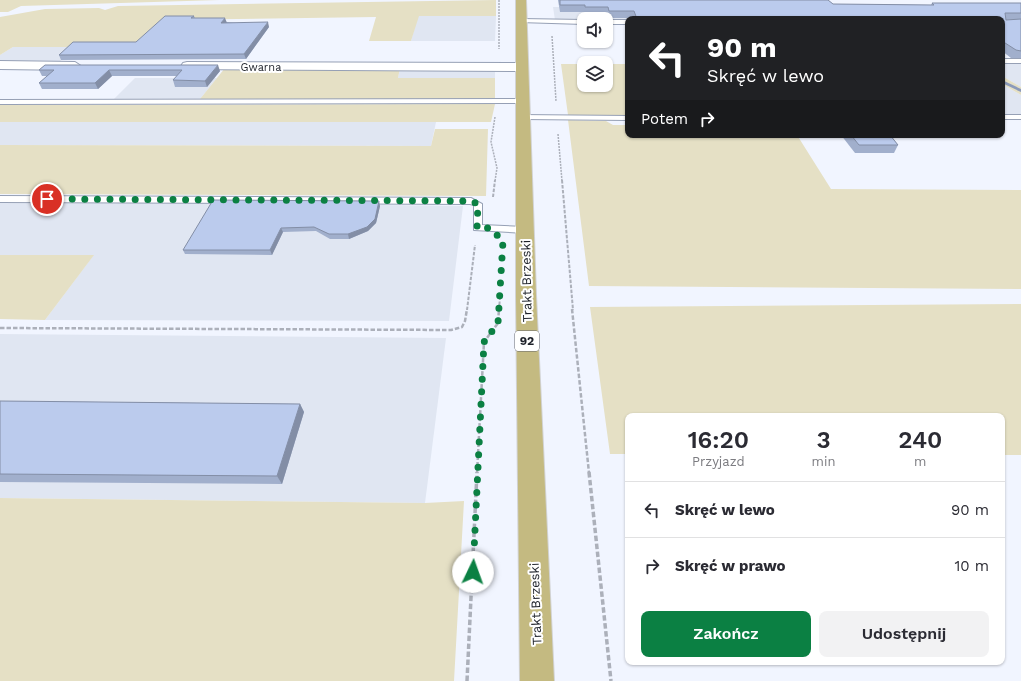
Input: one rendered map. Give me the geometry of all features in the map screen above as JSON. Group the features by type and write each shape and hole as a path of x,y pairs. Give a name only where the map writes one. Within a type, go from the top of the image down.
{"main road":[{"name":"Trakt Brzeski","path":"521,11 525,230 537,681"}],"street":[{"path":"0,65 89,66"},
{"name":"Gwarna","path":"174,66 522,67"}],"lane":[{"path":"521,11 551,21 577,22"},
{"path":"613,22 625,22"},
{"path":"1005,61 1021,61"},
{"path":"0,102 497,101 557,118 625,118"},
{"path":"1005,117 1021,117"},
{"path":"0,199 471,201 478,204 477,228 525,230"}],"path":[{"path":"499,0 500,67"},
{"path":"551,21 571,295 611,681"},
{"path":"490,228 497,168 491,142 497,101"},
{"path":"0,328 451,330 462,327 465,321 477,228"},
{"path":"468,681 484,342 498,323 500,293"}],"shaded area":[{"path":"0,0 220,0 21,6 8,12 0,12"},
{"path":"496,0 496,16 419,16 411,41 369,41 376,17 163,20 136,47 13,47 0,55 0,17 45,9 99,8 105,10 118,6"},
{"path":"553,7 631,7 636,16 625,16 625,21 613,21 613,12 577,12 577,20 555,20"},
{"path":"418,16 496,16 495,41 411,41"},
{"path":"13,47 76,47 58,63 0,63 0,55"},
{"path":"561,64 577,64 577,92 613,92 613,64 625,64 625,115 568,115"},
{"path":"1005,64 1021,64 1021,87 1005,78"},
{"path":"225,68 400,68 398,78 495,78 495,99 200,99"},
{"path":"400,68 495,68 495,78 398,78"},
{"path":"135,78 217,78 200,99 114,99"},
{"path":"1005,78 1021,87 1021,95 1005,86"},
{"path":"1005,86 1021,95 1021,115 1005,115"},
{"path":"495,104 491,122 0,122 0,105"},
{"path":"568,120 606,121 613,125 625,125 625,138 799,138 831,189 1021,190 1021,289 589,286"},
{"path":"0,122 436,122 431,146 0,145"},
{"path":"435,129 488,129 486,196 0,194 0,145 431,146"},
{"path":"0,203 216,203 463,206 449,321 45,320 93,256 0,255"},
{"path":"0,255 94,255 45,320 0,319"},
{"path":"1021,304 1021,455 1005,455 1005,413 625,413 625,454 610,454 590,307"},
{"path":"0,334 446,338 425,503 0,498"},
{"path":"0,498 425,503 464,501 454,681 0,681"}],"building":[{"path":"560,0 828,0 833,4 934,5 932,3 1021,3 1021,13 1005,13 1006,20 1021,19 1021,51 1016,50 1005,43 1005,16 636,16 634,11 609,11 608,7 560,5"},
{"path":"165,16 225,18 221,23 268,22 244,54 59,55 73,42 136,42"},
{"path":"45,65 218,65 205,81 173,80 182,70 109,70 95,83 39,83 54,70 39,70"},
{"path":"853,138 892,138 898,145 859,145"},
{"path":"213,200 379,201 375,219 367,227 348,234 329,234 314,227 281,228 270,250 183,250"},
{"path":"0,401 300,404 277,476 0,474"}],"waterway":[{"path":"1005,83 1021,91"}],"route":[{"path":"47,199 471,201 478,204 477,228 490,228 503,241 498,323 484,342 473,572"}]}
